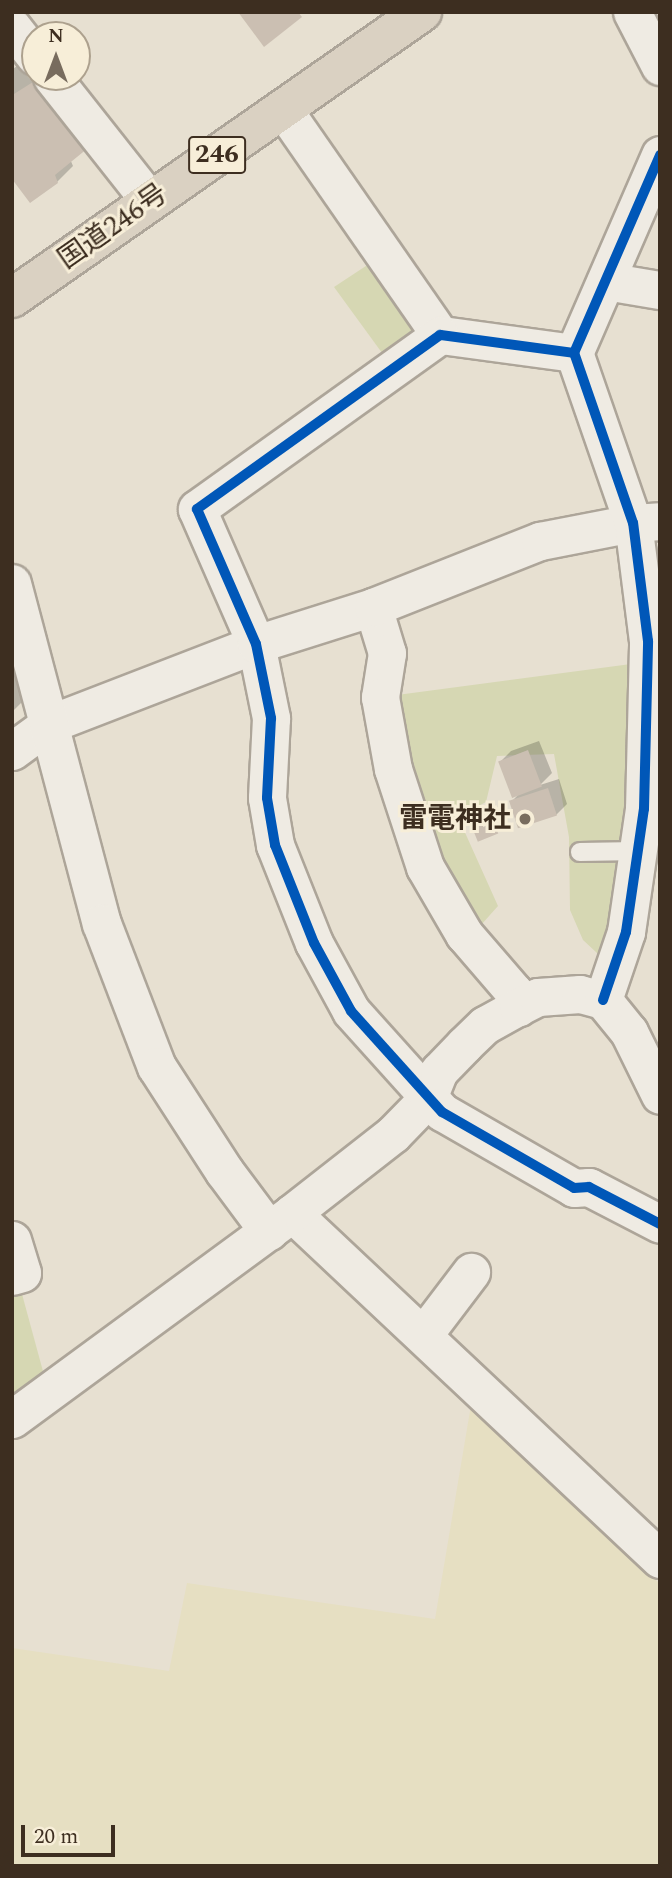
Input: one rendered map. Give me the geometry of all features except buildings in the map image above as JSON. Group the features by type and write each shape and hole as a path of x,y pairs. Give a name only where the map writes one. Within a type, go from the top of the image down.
{"highway":[{"name":"国道246号","path":"12,298 422,12"}],"street":[{"path":"632,12 660,66"},
{"path":"63,91 150,201"},
{"path":"283,109 440,335"},
{"path":"603,1000 626,932 644,809 648,641 647,522 574,354 660,155"},
{"path":"606,281 660,290"},
{"path":"574,354 440,335 197,509 256,644 271,718 267,798 275,845 314,943 351,1010 442,1112 574,1188 589,1187 660,1224"},
{"path":"12,751 49,724 256,644 373,607 540,541 647,522"},
{"path":"12,584 102,924 157,1067 225,1172 281,1222 424,1334 660,1559"},
{"path":"373,607 387,653 380,697 393,769 425,867 464,933 514,992 518,1007"},
{"path":"12,1419 281,1222 393,1134 428,1098 439,1071 464,1045 485,1025 518,1007 538,997 580,994 603,1000 629,1032 660,1095"},
{"path":"12,1240 22,1273 12,1276"},
{"path":"424,1334 471,1272"}],"lane":[{"path":"580,852 638,851"}],"shaded area":[{"path":"471,1405 660,1584 660,1866 12,1866 12,1648 169,1671 187,1583 435,1619"}],"green space":[{"path":"375,260 420,334 385,357 334,287"},
{"path":"631,664 637,668 622,881 602,952 597,953 583,940 570,910 569,837 554,754 497,756 486,802 458,817 498,906 481,925 459,911 431,874 397,695"},
{"path":"19,1283 47,1386 12,1411 12,1285"}],"cycle path":[{"path":"603,1000 626,932 644,809 648,641 633,523 574,353 660,155"},
{"path":"574,353 440,335 197,509 256,644 271,718 267,798 275,845 314,943 351,1011 442,1112 574,1188 589,1187 660,1224"}],"place":[{"name":"雷電神社","path":"525,819"}]}
